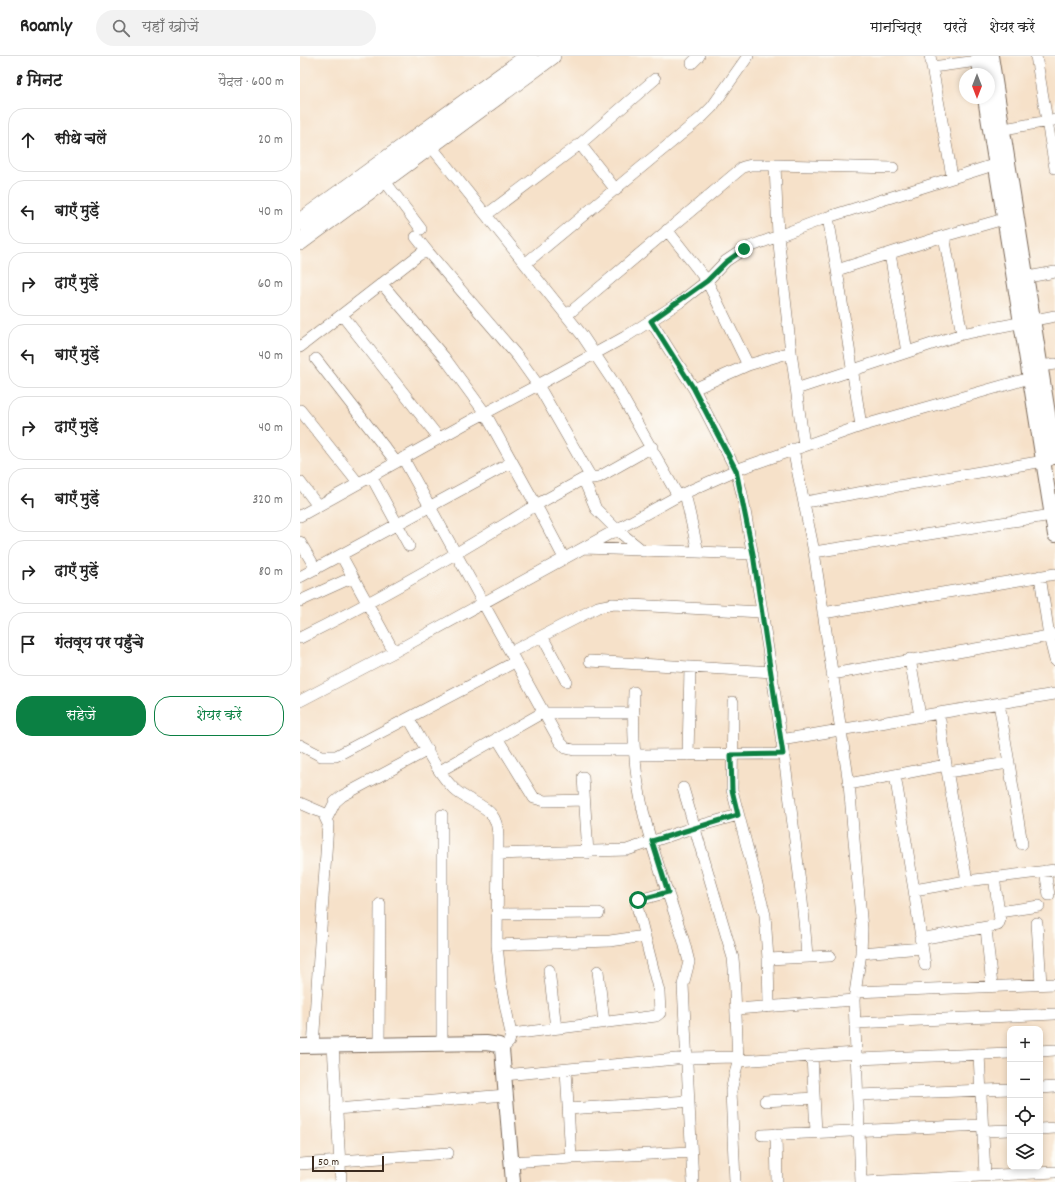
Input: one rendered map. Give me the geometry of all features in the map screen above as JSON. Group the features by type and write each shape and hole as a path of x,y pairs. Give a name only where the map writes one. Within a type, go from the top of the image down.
{"main road":[{"path":"300,222 529,56"},
{"path":"300,242 552,56"}],"street":[{"path":"526,263 616,190 702,117 716,102 748,56"},
{"path":"930,56 952,176"},
{"path":"1036,56 1051,120 1055,168"},
{"path":"932,68 982,62 1004,130 1002,162"},
{"path":"486,215 580,144 654,80"},
{"path":"987,104 1002,162 1027,320 1052,456 1052,515 1055,535"},
{"path":"1004,130 1051,120"},
{"path":"580,144 616,190"},
{"path":"430,145 526,263 567,315 595,354 682,495 698,552"},
{"path":"300,516 439,438 595,354 651,321 707,281 737,253 778,235 828,217 952,176 1002,162"},
{"path":"567,315 743,167 750,165 775,165 894,168"},
{"path":"775,165 778,235 796,389 798,447 805,502 849,784 862,929 861,953 855,996 858,1131 861,1182"},
{"path":"384,180 419,233 428,252 518,357 538,385 589,474 593,478 600,477 652,447"},
{"path":"828,217 861,426"},
{"path":"837,270 944,236 1011,217"},
{"path":"1011,217 1028,277 1027,320"},
{"path":"667,230 707,281 748,365"},
{"path":"944,236 962,334"},
{"path":"300,347 420,254 428,252"},
{"path":"890,254 907,352"},
{"path":"1028,277 1055,272"},
{"path":"382,284 444,357 485,413 564,558"},
{"path":"342,315 439,438"},
{"path":"796,389 962,334 1027,320 1055,316"},
{"path":"651,321 694,389 736,470 753,554 761,612 772,672 804,903 807,957"},
{"path":"694,389 748,365 791,352"},
{"path":"316,359 400,460 430,506 542,713 560,742 566,748 574,750 688,755 783,754"},
{"path":"300,701 394,652 483,602 682,495 736,470 861,426 1037,373 1055,364"},
{"path":"300,410 358,483"},
{"path":"805,502 1052,456"},
{"path":"300,577 512,462"},
{"path":"371,476 409,546"},
{"path":"300,482 318,506"},
{"path":"300,638 368,604 457,554 536,505 585,482 596,509 617,530 643,551"},
{"path":"814,552 1052,515"},
{"path":"300,542 316,569"},
{"path":"584,548 753,554"},
{"path":"341,555 394,652"},
{"path":"823,613 1055,574"},
{"path":"1040,576 1052,636 1055,660"},
{"path":"300,601 353,577"},
{"path":"300,745 321,756 336,756 409,719 513,657 542,636 598,606 613,604 761,612"},
{"path":"542,636 566,681"},
{"path":"832,674 910,659 1052,636"},
{"path":"910,659 920,716"},
{"path":"590,661 772,672"},
{"path":"688,755 690,668"},
{"path":"634,692 639,792 652,841 689,962 683,984 693,1182"},
{"path":"781,740 1055,694"},
{"path":"733,702 731,755 732,790 765,915 769,1007"},
{"path":"999,703 1022,844"},
{"path":"440,771 542,713 634,713"},
{"path":"939,713 967,881"},
{"path":"409,719 440,771 453,788 464,797 492,814 497,824 498,945 501,984 511,1034 509,1042 502,1049"},
{"path":"497,738 534,798 545,801 584,800"},
{"path":"326,818 336,802 342,796 428,750"},
{"path":"849,784 895,775 1009,762"},
{"path":"895,775 925,965"},
{"path":"583,777 588,852"},
{"path":"684,788 733,958 738,1059 731,1091 735,1182"},
{"path":"300,803 318,810 326,818 328,824 306,1046 496,1044 502,1049 513,1182"},
{"path":"442,815 442,1044"},
{"path":"498,854 627,850 695,827 738,815"},
{"path":"914,890 994,877 1050,870 1048,895"},
{"path":"861,953 921,944 998,925 1000,920 994,877"},
{"path":"511,1034 656,1016 660,1013 659,992 636,902 638,900 668,892"},
{"path":"379,1045 380,904"},
{"path":"999,912 1039,906"},
{"path":"497,914 599,913"},
{"path":"1037,923 1041,984"},
{"path":"986,928 992,986"},
{"path":"498,945 610,941 645,936"},
{"path":"768,959 830,956"},
{"path":"549,970 556,1028"},
{"path":"598,971 604,1022"},
{"path":"736,1010 855,996 992,986 1055,984"},
{"path":"855,1023 1055,1014"},
{"path":"333,1045 341,1182"},
{"path":"1043,1051 1055,1050"},
{"path":"504,1075 687,1058 738,1059 812,1056 1007,1053"},
{"path":"979,1054 984,1175"},
{"path":"812,1056 816,1132"},
{"path":"566,1070 571,1158"},
{"path":"1043,1088 1055,1087"},
{"path":"858,1095 1007,1089"},
{"path":"336,1109 506,1095"},
{"path":"766,1100 814,1098"},
{"path":"568,1109 688,1101"},
{"path":"762,1135 816,1132 983,1128 1007,1130"},
{"path":"1043,1129 1055,1128"},
{"path":"776,1134 777,1182"},
{"path":"512,1162 691,1152"},
{"path":"300,1164 448,1153"},
{"path":"865,1182 1055,1172"}],"route":[{"path":"638,900 668,892 652,841 738,815 732,790 731,755 783,754 775,692 761,612 753,554 736,470 694,389 651,321 680,302 707,281 726,262 744,249"}]}
